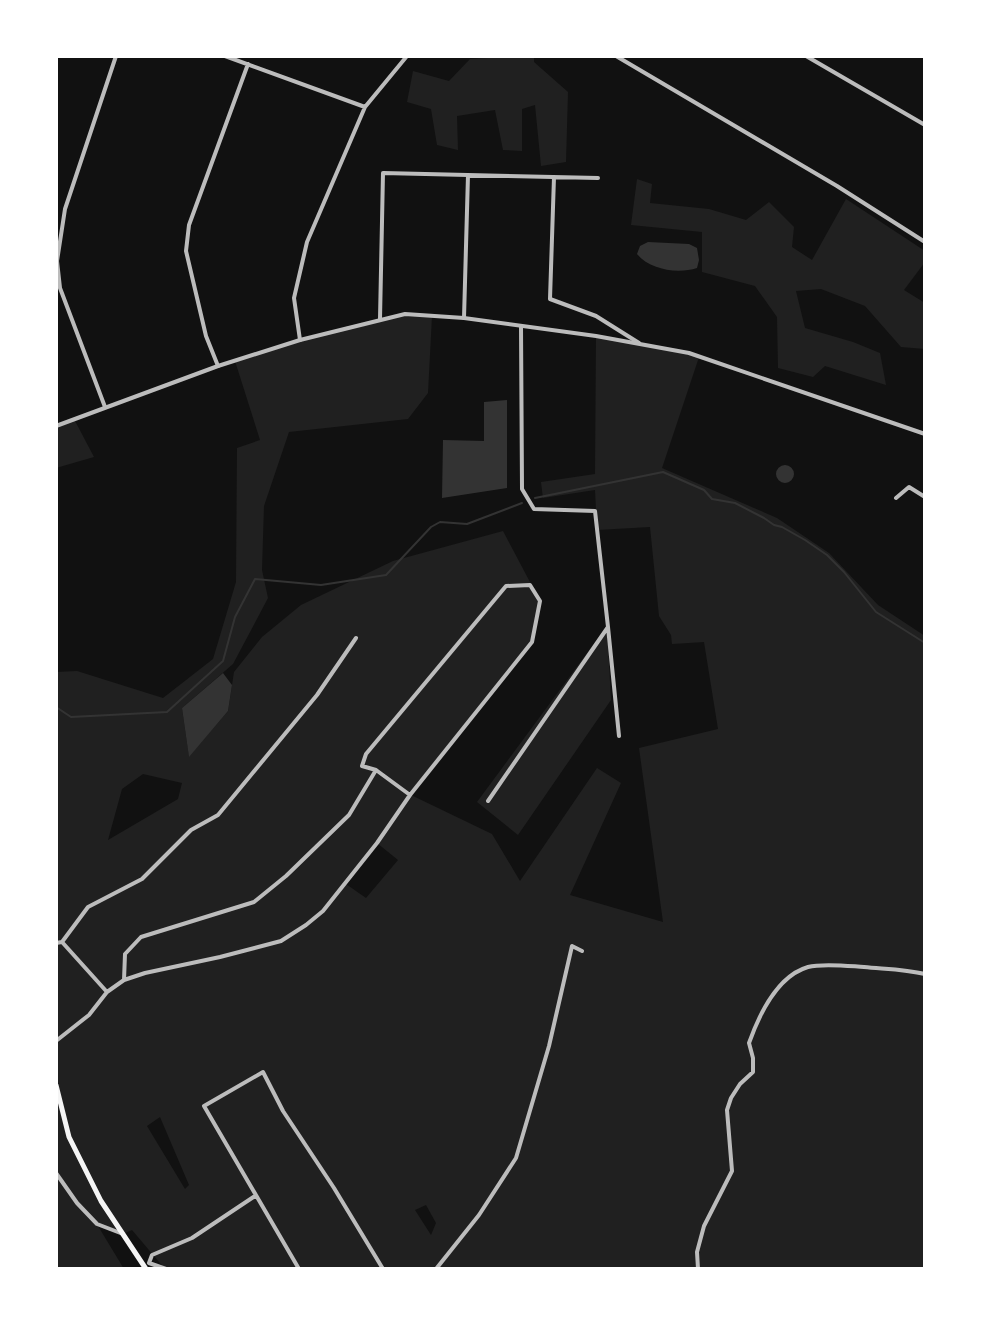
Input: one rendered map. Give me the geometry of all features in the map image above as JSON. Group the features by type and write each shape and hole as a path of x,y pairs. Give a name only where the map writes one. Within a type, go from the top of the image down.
{"main road":[{"path":"56,1085 69,1137 101,1201 146,1266"}],"street":[{"path":"105,407 60,288 57,261 65,209 116,56"},
{"path":"225,56 365,107"},
{"path":"300,340 294,298 304,252 365,107 407,56"},
{"path":"616,56 837,186 925,242"},
{"path":"806,56 925,125"},
{"path":"218,366 206,336 186,251 189,225 248,64"},
{"path":"380,319 383,173 598,178"},
{"path":"464,318 468,175"},
{"path":"554,177 550,299 596,316 639,343"},
{"path":"56,426 218,366 300,340 405,314 464,318 689,353 925,434"},
{"path":"521,326 522,489 534,509 595,511 619,736"},
{"path":"896,498 909,487 925,497"},
{"path":"56,1041 89,1015 107,992 124,980 281,941 323,911 410,795 532,642 540,601 530,585 506,586 366,754 362,766 376,770 410,795"},
{"path":"488,801 608,627"},
{"path":"107,992 59,942 88,907 142,879 191,830 218,815 317,695 356,638"},
{"path":"124,980 125,954 141,937 254,902 286,876 349,815 376,770"},
{"path":"436,1269 479,1215 516,1158 549,1046 572,946 582,951"},
{"path":"698,1269 697,1252 704,1226 732,1171 727,1110 740,1084 753,1072 749,1043 769,1001 788,977 809,967 842,965 925,974"},
{"path":"299,1269 204,1106 263,1072 283,1111 383,1269"},
{"path":"56,1173 77,1203 97,1224 123,1234"},
{"path":"166,1269 146,1266 152,1255 192,1238 255,1196"}],"shaded area":[{"path":"534,56 534,62 568,92 566,162 541,166 535,105 522,109 522,151 503,150 495,110 457,116 458,150 437,145 431,109 407,102 413,71 449,81 470,59"},
{"path":"637,179 652,184 650,203 709,209 746,220 769,202 794,227 792,247 812,260 846,199 925,251 925,262 904,290 925,303 925,349 901,347 865,306 821,289 796,291 805,328 880,353 886,385 825,366 813,377 778,368 777,317 755,286 702,272 702,232 631,225"},
{"path":"648,242 689,244 697,248 697,268 673,270 649,264 637,254 640,246"},
{"path":"405,314 432,316 428,393 408,419 289,432 264,506 262,570 268,598 233,664 182,708 189,756 228,711 234,672 262,637 301,605 393,561 503,531 540,601 532,642 411,795 492,834 520,881 597,768 621,783 570,895 663,922 639,748 718,729 704,642 672,644 671,635 659,616 650,527 597,530 595,490 543,498 541,482 595,474 596,336 699,357 662,468 777,518 829,553 878,605 925,636 925,1269 165,1269 132,1230 123,1234 98,1226 124,1269 56,1269 56,672 77,671 163,698 213,659 236,582 237,448 260,440 235,361 307,338","holes":["143,774 182,783 178,799 108,840 122,789","377,843 398,860 366,898 346,884","160,1117 189,1185 185,1189 147,1126","426,1205 436,1223 431,1235 415,1210"]},
{"path":"507,400 507,488 442,498 443,440 484,441 484,402"},
{"path":"74,419 94,457 56,468 56,426"},
{"path":"785,465 794,474 785,483 776,474"},
{"path":"607,626 611,700 518,835 477,802"},
{"path":"223,673 232,685 228,711 189,757 182,708"}],"waterway":[{"path":"535,498 663,472 704,490 712,499 735,503 805,540 844,572 876,612 925,643"},
{"path":"56,707 71,717 167,712 223,661 235,617 255,579 321,585 386,575 431,527 440,522 467,524 522,503"}]}
